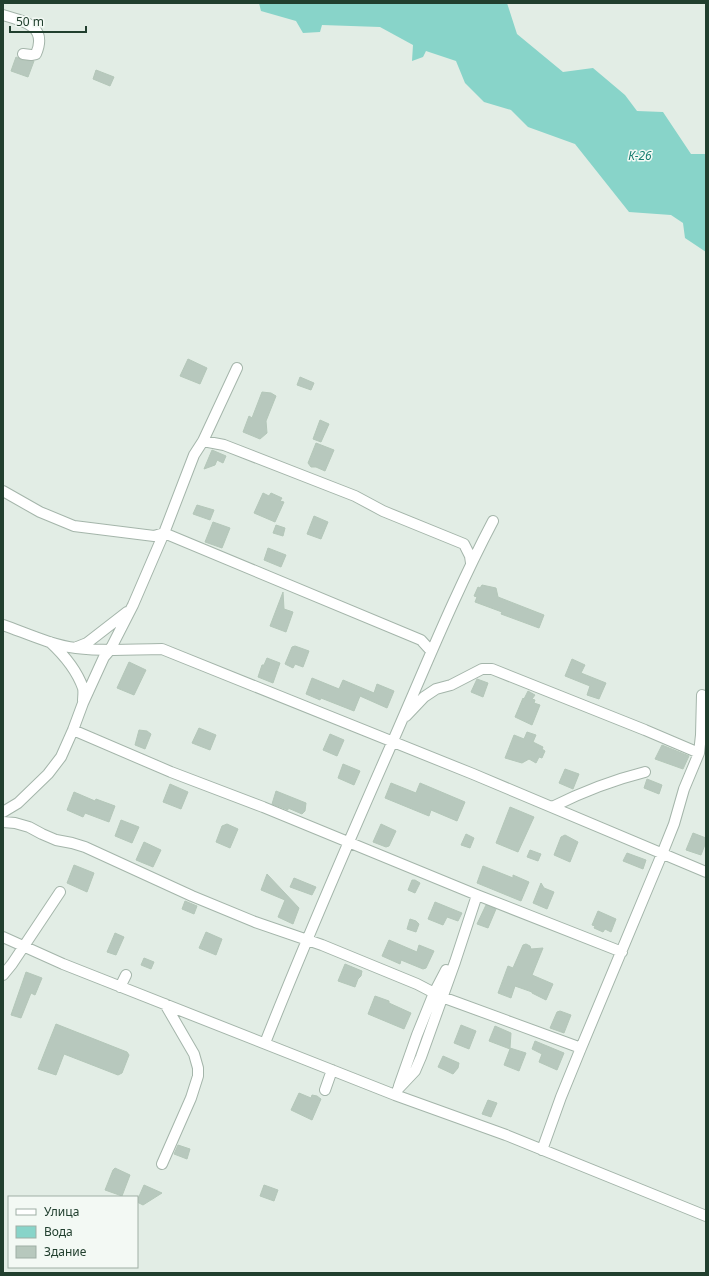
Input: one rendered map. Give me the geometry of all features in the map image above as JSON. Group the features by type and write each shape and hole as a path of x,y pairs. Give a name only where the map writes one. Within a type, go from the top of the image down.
{"street":[{"path":"3,15 33,25 38,33 40,46 36,54 24,54"},
{"path":"3,812 18,803 48,774 61,757 104,657 110,650 130,610 164,533 194,455 203,441 237,368"},
{"path":"203,441 224,445 355,496 383,511 464,544 470,556 471,563"},
{"path":"3,492 40,512 74,526 154,536 164,533 421,640 431,651"},
{"path":"265,1043 306,939 393,742 431,651 471,563 493,521"},
{"path":"75,648 87,643 130,610"},
{"path":"3,625 49,641 75,648 110,650 162,649 552,807 706,872"},
{"path":"49,641 60,652 76,674 84,690 83,703"},
{"path":"401,722 424,697 436,690 451,685 482,669 492,669 699,753"},
{"path":"542,1150 561,1097 674,824 684,789 699,753 702,695"},
{"path":"73,730 171,772 263,807 348,843 622,952"},
{"path":"552,807 593,788 627,776 645,772"},
{"path":"3,822 29,826 56,840 62,842 72,842 85,847 192,896 248,919 306,939 417,984 438,995 581,1048"},
{"path":"3,975 24,947 60,892"},
{"path":"397,1092 415,1071 438,995 460,947 477,895"},
{"path":"3,937 120,987 332,1070 397,1092 706,1216"},
{"path":"120,987 126,975"},
{"path":"162,1164 191,1098 198,1076 198,1068 194,1054 165,1004"},
{"path":"325,1090 332,1070"}],"water":[{"name":"К-26","path":"259,3 507,3 517,34 563,72 593,68 625,95 637,111 663,112 691,154 706,154 706,252 685,238 683,223 671,215 629,212 575,144 528,127 511,110 484,102 465,83 456,61 426,51 423,57 412,61 413,45 380,27 322,25 320,32 303,33 296,21 261,11"}],"building":[{"path":"16,57 22,60 34,61 28,77 11,71"},
{"path":"96,70 114,77 110,86 93,79"},
{"path":"188,359 207,368 200,384 180,376"},
{"path":"300,377 314,383 311,390 297,385"},
{"path":"262,392 271,393 276,396 266,421 267,433 260,439 243,432 249,416 252,418"},
{"path":"320,420 329,424 321,442 313,439"},
{"path":"316,443 334,450 325,471 316,467 311,467 308,463"},
{"path":"212,450 226,456 223,463 217,460 215,465 204,469"},
{"path":"263,493 269,496 271,493 282,498 280,501 284,502 275,522 254,513"},
{"path":"197,505 214,510 210,520 193,514"},
{"path":"314,516 328,522 321,539 307,534"},
{"path":"213,522 230,528 222,548 205,542"},
{"path":"276,525 285,528 283,536 273,533"},
{"path":"268,548 286,555 281,567 264,560"},
{"path":"482,585 496,588 498,597 544,615 539,628 501,614 502,612 475,602 477,597 474,596 478,587 480,588"},
{"path":"283,592 284,609 293,612 286,632 270,626"},
{"path":"295,646 309,651 303,667 295,664 293,668 285,664 292,647"},
{"path":"267,658 280,663 273,683 258,677 262,665 264,665"},
{"path":"572,659 585,665 581,673 606,683 599,699 587,695 590,686 565,676"},
{"path":"129,662 146,670 134,695 117,688"},
{"path":"312,678 339,689 343,680 374,693 377,684 394,691 387,708 360,696 354,711 321,698 320,700 306,694"},
{"path":"477,679 488,683 483,697 471,692"},
{"path":"528,691 535,695 532,699 535,700 534,703 540,705 532,725 515,717 523,698 524,699"},
{"path":"199,728 216,735 210,750 192,743"},
{"path":"139,730 147,731 151,734 145,749 135,745"},
{"path":"527,732 536,735 533,742 543,747 542,749 545,751 542,758 539,757 536,763 529,759 522,763 505,758 514,735 524,739"},
{"path":"330,734 344,740 337,756 323,750"},
{"path":"662,745 689,756 683,769 655,759"},
{"path":"343,764 360,771 354,785 338,778"},
{"path":"565,769 579,774 573,789 559,783"},
{"path":"647,779 662,785 659,794 644,788"},
{"path":"391,783 416,793 420,783 465,802 457,821 431,810 429,816 385,798"},
{"path":"170,784 188,792 181,809 163,802"},
{"path":"276,791 306,803 305,811 302,814 288,808 288,810 272,804"},
{"path":"74,792 95,801 96,799 115,806 109,822 85,813 83,817 67,810"},
{"path":"510,807 534,817 518,852 496,843"},
{"path":"121,820 139,827 132,843 115,836"},
{"path":"227,824 238,829 230,848 216,842 222,826"},
{"path":"381,824 396,831 389,846 386,847 373,842"},
{"path":"693,833 706,838 701,855 686,850"},
{"path":"466,834 474,838 470,848 461,845"},
{"path":"565,835 578,842 570,862 554,855 561,837"},
{"path":"144,842 161,850 153,867 136,860"},
{"path":"530,850 541,854 538,861 527,857"},
{"path":"627,853 646,860 643,869 623,861"},
{"path":"74,865 94,873 87,892 67,883"},
{"path":"483,866 513,878 513,875 529,882 521,901 477,883"},
{"path":"267,874 299,908 293,924 278,917 285,900 261,890"},
{"path":"294,878 316,887 312,895 290,887"},
{"path":"412,880 420,883 415,893 408,890"},
{"path":"541,883 544,888 554,892 547,909 533,903"},
{"path":"185,901 197,906 194,914 182,909"},
{"path":"435,902 462,913 458,921 447,917 443,925 428,919"},
{"path":"486,905 496,909 488,928 477,924"},
{"path":"598,911 616,919 611,932 605,929 603,932 594,928 595,926 592,925"},
{"path":"410,919 419,924 416,932 407,929"},
{"path":"206,932 222,939 216,955 199,948"},
{"path":"115,933 124,937 116,955 107,952"},
{"path":"389,940 417,952 419,945 434,951 426,968 423,969 401,960 400,964 382,956"},
{"path":"526,944 530,946 531,949 543,948 532,975 553,984 546,1000 532,992 515,986 511,998 498,993 508,966 513,968 523,945"},
{"path":"144,958 154,962 151,969 141,965"},
{"path":"345,964 362,971 355,987 338,981"},
{"path":"26,972 42,978 35,995 31,993 21,1018 11,1015"},
{"path":"375,996 389,1001 389,1003 411,1013 404,1029 368,1014"},
{"path":"560,1011 571,1015 564,1033 550,1028 557,1012"},
{"path":"56,1024 127,1052 129,1055 122,1073 118,1075 64,1054 56,1075 38,1069"},
{"path":"461,1025 476,1031 469,1049 454,1043"},
{"path":"495,1026 511,1033 510,1048 526,1053 519,1071 504,1065 510,1049 489,1041"},
{"path":"535,1041 564,1053 557,1070 539,1062 542,1054 532,1049"},
{"path":"443,1056 459,1063 458,1068 453,1074 438,1067"},
{"path":"299,1093 311,1098 312,1095 317,1096 321,1099 312,1120 291,1110"},
{"path":"488,1100 497,1103 491,1117 482,1114"},
{"path":"178,1145 190,1149 187,1159 174,1154"},
{"path":"115,1168 130,1175 122,1196 105,1190"},
{"path":"144,1185 162,1193 143,1205 138,1202 138,1199"},
{"path":"264,1185 278,1190 274,1201 260,1196"}]}
